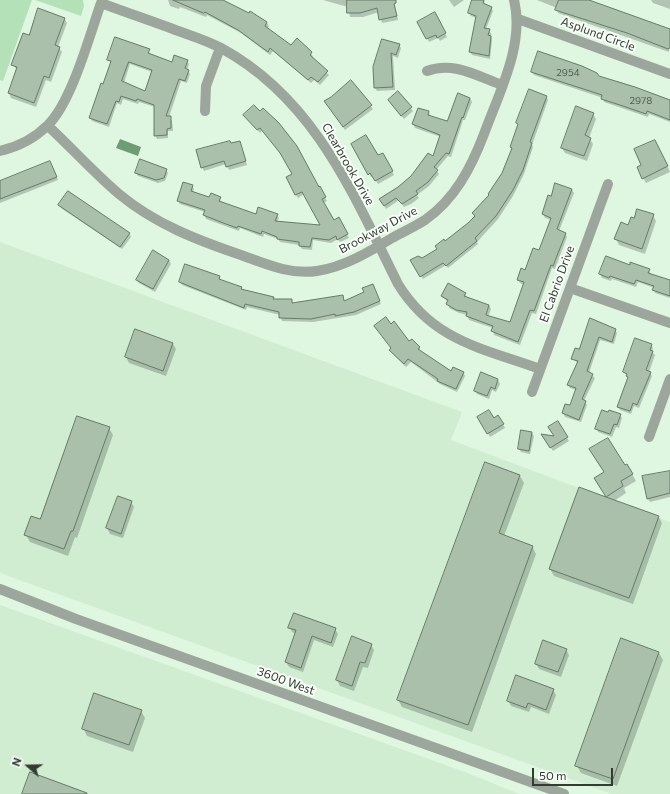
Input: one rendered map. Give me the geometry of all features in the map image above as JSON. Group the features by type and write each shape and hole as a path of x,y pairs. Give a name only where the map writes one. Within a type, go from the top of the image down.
{"street":[{"name":"Brookway Drive","path":"48,126 129,202 170,228 200,241 278,269 302,272 318,271 334,267 379,246 424,220 454,192 464,179 479,148 516,43 518,19 514,0"},
{"name":"Clearbrook Drive","path":"48,126 69,91 101,3 220,48 250,67 270,83 310,124 329,152 404,293 421,315 440,330 461,340 540,369"},
{"name":"Asplund Circle","path":"518,19 670,74"},
{"path":"205,111 206,86 220,48"},
{"path":"427,71 445,66 455,68 502,85"},
{"path":"0,151 24,142 48,126"},
{"name":"El Cabrio Drive","path":"532,392 608,184"},
{"path":"570,288 670,323"},
{"path":"649,437 670,379"},
{"name":"3600 West","path":"0,589 76,619 564,794"}],"shaded area":[{"path":"0,0 32,0 3,81 0,80"},
{"path":"35,0 83,0 84,6 81,16"},
{"path":"120,139 141,147 138,156 116,148"},
{"path":"0,242 462,412 451,440 670,522 670,794 612,794 0,573"},
{"path":"0,605 465,772 519,794 0,794"}],"building":[{"path":"173,0 223,0 249,13 250,11 267,22 265,26 291,45 297,38 312,52 310,55 328,71 318,82 311,77 308,80 270,48 268,52 238,30 205,12 204,13"},
{"path":"347,0 396,0 396,3 394,4 397,16 379,20 377,8 360,13 347,13"},
{"path":"472,0 484,0 483,3 492,7 484,28 490,29 488,35 491,36 489,56 469,52 476,16 468,13"},
{"path":"559,0 589,0 670,29 670,48 668,49 627,33 555,10"},
{"path":"38,8 65,18 55,45 60,47 49,78 44,76 34,103 8,93 17,67 11,65 23,33 29,35"},
{"path":"435,12 446,33 437,38 436,35 426,39 417,22"},
{"path":"115,37 150,49 148,53 172,62 174,55 188,60 185,68 189,70 185,81 179,79 166,116 171,116 171,128 167,129 167,135 154,136 154,105 137,99 136,101 121,96 119,102 116,101 107,124 89,118 101,83 103,84 111,61 107,60","holes":["129,62 152,70 145,91 122,81"]},
{"path":"382,39 400,44 396,55 391,53 393,87 374,88 373,67"},
{"path":"538,51 582,66 597,73 599,76 670,100 670,120 647,111 646,114 601,99 602,95 531,72"},
{"path":"351,80 372,105 343,127 324,101"},
{"path":"529,89 547,96 530,142 532,143 523,170 513,190 496,216 475,238 477,241 446,266 443,263 420,277 410,260 418,256 422,258 437,249 435,246 444,239 445,241 468,223 475,216 472,213 489,195 488,194 502,173 512,148 510,147 518,124 516,123"},
{"path":"398,91 412,107 401,116 388,100"},
{"path":"458,93 470,98 449,154 446,153 434,167 438,170 428,182 416,191 418,194 402,204 396,198 384,206 379,199 398,187 411,176 428,153 433,156 440,135 412,124 418,108 429,111 428,115 447,121"},
{"path":"254,105 260,111 263,108 279,123 297,146 326,197 322,199 334,220 339,217 348,234 337,240 336,236 329,240 312,238 310,247 299,246 299,242 277,239 277,237 262,231 261,234 238,226 237,228 226,224 203,215 205,210 177,201 183,182 193,185 191,191 209,197 211,193 221,197 219,201 256,214 258,207 278,214 275,221 320,225 302,192 295,195 286,177 292,174 280,153 260,128 257,130 243,115"},
{"path":"576,106 594,113 585,135 591,138 584,156 561,148"},
{"path":"366,135 378,155 383,153 393,171 375,181 370,173 368,175 351,144"},
{"path":"655,140 668,166 642,179 637,167 641,165 634,149"},
{"path":"230,141 231,143 240,141 246,161 226,167 224,161 201,168 196,150"},
{"path":"140,159 167,169 164,178 156,180 135,173"},
{"path":"50,161 57,177 0,199 0,181"},
{"path":"555,183 572,189 557,229 566,233 553,266 551,265 534,311 530,310 518,342 491,331 493,326 466,316 467,312 456,310 446,304 448,300 441,296 448,283 466,293 464,296 489,305 486,315 510,322 524,282 517,280 521,268 525,270 533,248 539,250 551,218 542,214 548,195 551,196"},
{"path":"68,191 130,233 120,247 58,205"},
{"path":"637,209 654,214 642,249 614,239 621,222 628,225 631,217 634,218"},
{"path":"153,250 169,260 153,289 136,280"},
{"path":"606,256 630,265 630,262 650,269 648,273 670,280 670,296 652,290 654,286 636,280 634,284 599,274"},
{"path":"185,264 220,276 219,279 242,287 241,289 274,297 273,299 292,299 292,303 343,295 344,301 364,292 362,288 373,284 380,301 354,312 335,316 335,314 311,319 279,318 279,312 245,304 244,308 179,282"},
{"path":"386,317 391,324 394,321 409,341 412,339 420,347 418,349 451,371 453,367 464,372 456,389 437,381 438,379 408,359 404,364 389,350 391,348 374,326"},
{"path":"590,318 616,329 612,342 599,337 587,371 593,374 582,399 586,401 579,420 562,413 565,404 570,405 576,388 567,385 578,361 571,359 575,348 579,349"},
{"path":"135,329 173,343 163,371 125,357"},
{"path":"635,338 652,344 650,350 653,351 646,370 651,372 637,405 633,403 630,411 617,407 628,377 626,376 627,374 623,372"},
{"path":"481,372 498,379 495,389 491,387 487,396 474,391"},
{"path":"489,410 494,418 498,415 504,424 487,434 477,417"},
{"path":"602,410 608,412 609,410 621,414 617,425 614,424 610,434 595,429"},
{"path":"77,416 110,427 73,531 71,531 64,549 24,535 31,516 40,519"},
{"path":"558,421 568,437 550,448 541,434 554,436 548,427"},
{"path":"521,430 532,432 529,451 518,449"},
{"path":"608,438 625,465 627,464 633,474 621,481 623,486 606,497 594,478 604,472 589,449"},
{"path":"485,462 520,475 499,533 533,546 468,725 397,700"},
{"path":"670,471 670,493 647,499 642,476"},
{"path":"579,487 659,516 629,598 549,569"},
{"path":"118,496 132,501 121,534 106,528"},
{"path":"294,613 336,628 331,643 312,636 301,668 285,662 296,630 288,628"},
{"path":"352,636 372,644 365,663 360,662 352,686 336,680"},
{"path":"621,638 659,652 613,779 575,766"},
{"path":"543,640 567,649 558,672 535,664"},
{"path":"516,675 554,689 546,710 528,703 526,708 507,701"},
{"path":"94,693 142,710 129,745 82,729"},
{"path":"30,772 87,793 87,794 22,794"}]}
